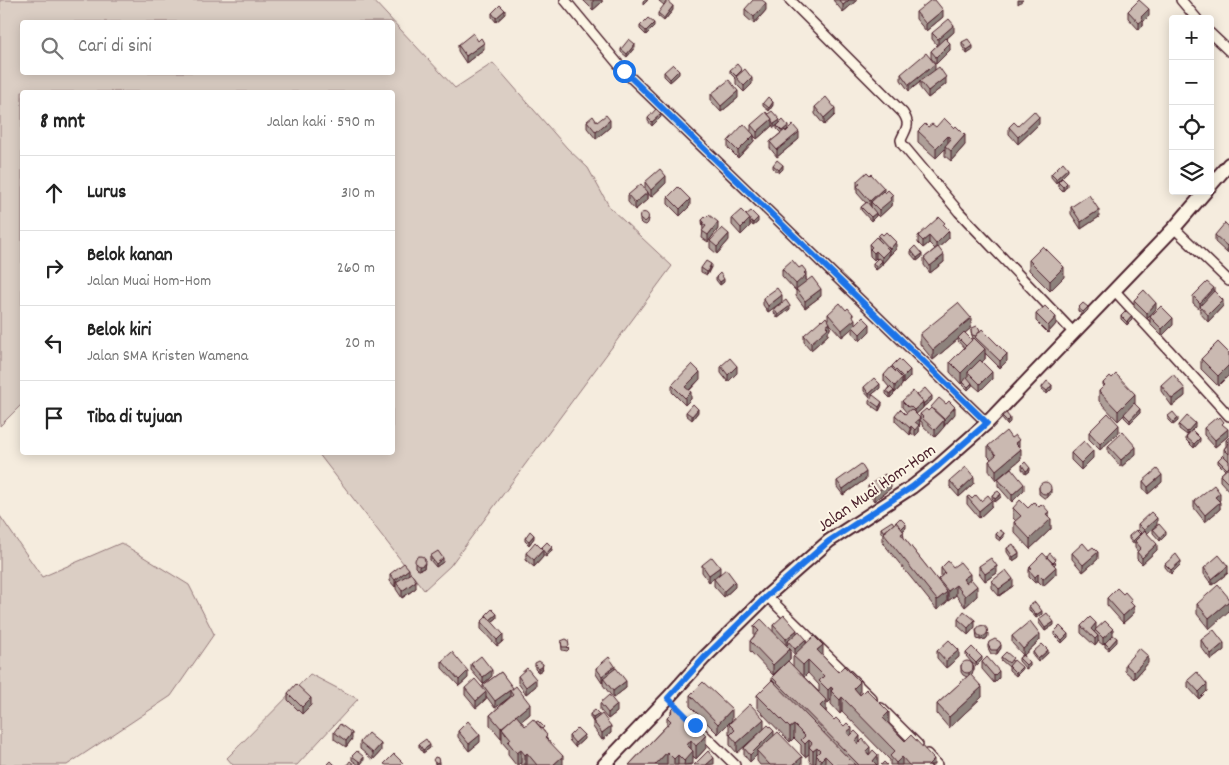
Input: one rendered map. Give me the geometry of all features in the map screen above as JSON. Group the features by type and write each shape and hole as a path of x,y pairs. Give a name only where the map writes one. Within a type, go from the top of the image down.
{"street":[{"path":"565,0 624,71 987,423"},
{"path":"790,0 903,113 908,126 901,140 902,144 959,212 1074,333"},
{"path":"1181,0 1194,15"},
{"path":"1214,37 1229,51"},
{"path":"1214,181 1229,164"},
{"name":"Jalan Muai Hom-Hom","path":"604,765 672,702 704,658 767,596 829,541 912,487 987,423 1174,228 1203,195"},
{"path":"1174,228 1229,281"},
{"path":"1114,290 1229,416"},
{"path":"767,596 937,765"},
{"path":"695,725 735,765"}],"shaded area":[{"path":"0,0 373,0 392,20 20,20 20,75 395,75 395,24 455,88 493,63 567,148 588,168 610,208 672,266 450,566 424,590 320,455 395,455 395,90 20,90 20,406 0,426"},
{"path":"0,516 42,577 121,543 189,585 214,634 171,696 67,765 0,765"},
{"path":"310,674 358,699 297,765 233,765 227,758"}],"building":[{"path":"753,0 762,0 766,3 754,17 745,9"},
{"path":"839,0 849,0 843,5"},
{"path":"931,0 935,0 943,10 926,24 916,12"},
{"path":"1139,0 1149,9 1141,17 1143,20 1139,23 1128,11"},
{"path":"667,1 673,6 664,18 658,13"},
{"path":"500,5 505,10 496,18 492,13"},
{"path":"648,18 654,23 646,31 640,26"},
{"path":"949,19 954,25 938,39 932,33"},
{"path":"473,33 478,41 481,38 484,43 466,56 458,45"},
{"path":"945,38 950,43 936,57 931,51"},
{"path":"629,39 635,44 627,54 621,49"},
{"path":"968,39 973,46 967,50 962,42"},
{"path":"926,53 935,64 909,85 901,74"},
{"path":"673,64 679,70 670,79 664,72"},
{"path":"737,64 742,70 736,76 730,70"},
{"path":"939,67 946,77 928,91 920,81"},
{"path":"745,69 752,78 744,86 736,77"},
{"path":"729,80 738,91 721,106 711,94"},
{"path":"768,97 773,102 769,108 763,103"},
{"path":"826,97 835,108 824,118 815,107"},
{"path":"656,109 661,114 652,122 648,118"},
{"path":"772,111 780,120 774,124 768,114"},
{"path":"1034,111 1039,117 1018,137 1009,127 1014,122 1018,126"},
{"path":"766,112 772,119 757,132 751,125"},
{"path":"606,115 610,120 596,132 587,121 593,116 597,122"},
{"path":"944,118 965,135 951,151 945,146 951,139 948,136 936,148 918,131 925,124 928,127 932,124 936,127"},
{"path":"783,120 788,126 782,131 777,126"},
{"path":"744,124 754,135 738,151 728,141"},
{"path":"793,125 799,132 777,150 770,142"},
{"path":"777,160 783,165 779,170 773,165"},
{"path":"1063,162 1068,168 1056,179 1051,174"},
{"path":"660,169 666,176 651,190 645,182"},
{"path":"867,172 884,188 870,201 857,186 860,184 857,181"},
{"path":"1062,178 1067,183 1063,187 1058,182"},
{"path":"641,184 648,192 635,203 628,195"},
{"path":"678,187 690,199 680,209 668,197"},
{"path":"888,190 893,195 890,198 891,200 879,210 871,202 883,191 885,193"},
{"path":"1089,195 1099,210 1081,222 1071,207"},
{"path":"867,202 876,213 871,217 861,207"},
{"path":"741,210 750,219 741,228 732,218"},
{"path":"751,211 758,218 753,223 746,215"},
{"path":"644,213 648,217 644,221 640,217"},
{"path":"709,215 718,222 708,235 702,231 706,226 702,223 704,222 702,220"},
{"path":"939,217 949,231 936,244 929,236 923,241 918,236"},
{"path":"1225,223 1229,227 1229,244 1227,246 1215,235"},
{"path":"722,228 729,234 717,247 710,241"},
{"path":"886,232 896,242 890,249 878,236"},
{"path":"876,237 889,250 882,257 876,251 874,253 870,249 872,247 869,244"},
{"path":"915,246 922,254 917,258 911,250"},
{"path":"1043,246 1064,267 1050,281 1029,260"},
{"path":"938,247 944,255 930,266 924,258"},
{"path":"878,258 882,261 876,267 873,263"},
{"path":"792,260 799,268 802,266 806,271 804,273 806,275 796,284 782,269"},
{"path":"706,261 711,264 707,272 701,268"},
{"path":"720,273 724,279 720,282 716,277"},
{"path":"812,277 821,289 805,301 796,289"},
{"path":"1207,282 1214,288 1200,303 1193,296"},
{"path":"777,288 782,295 768,306 763,298"},
{"path":"1144,290 1156,303 1147,313 1134,300"},
{"path":"1214,291 1223,300 1208,315 1200,306"},
{"path":"786,300 790,306 778,315 774,309"},
{"path":"840,303 846,310 848,308 855,319 842,330 828,314"},
{"path":"958,303 971,318 933,350 920,334"},
{"path":"1083,303 1088,307 1083,312 1078,308"},
{"path":"1045,306 1056,317 1048,326 1036,314"},
{"path":"1161,306 1173,318 1162,329 1150,317"},
{"path":"1126,311 1132,316 1127,322 1121,316"},
{"path":"826,317 830,323 826,326 828,328 811,343 804,335"},
{"path":"863,317 870,324 860,334 853,327"},
{"path":"977,326 980,331 976,336 972,335 972,328"},
{"path":"982,329 1007,354 1000,361 975,337"},
{"path":"964,332 972,340 966,346 958,338"},
{"path":"974,338 985,349 961,373 950,362"},
{"path":"1218,342 1229,353 1229,365 1218,376 1201,359"},
{"path":"730,358 737,366 728,375 721,366"},
{"path":"899,359 910,370 903,377 892,366"},
{"path":"980,360 992,372 980,384 968,372"},
{"path":"692,364 700,372 685,387 691,392 685,398 672,385"},
{"path":"891,367 902,378 895,386 884,375"},
{"path":"1116,374 1135,394 1118,411 1099,391 1105,385 1103,383 1110,376 1112,378"},
{"path":"1173,374 1185,389 1172,399 1161,385"},
{"path":"967,377 972,383 968,387 963,382"},
{"path":"874,378 880,384 869,394 864,387"},
{"path":"1047,381 1052,385 1047,391 1042,387"},
{"path":"890,387 894,391 890,394 886,391"},
{"path":"925,388 932,396 923,404 917,395"},
{"path":"913,391 923,402 914,410 902,401"},
{"path":"873,395 882,402 879,407 869,400"},
{"path":"939,398 946,404 949,401 955,407 944,419 931,407"},
{"path":"1134,403 1140,409 1130,420 1124,414"},
{"path":"693,404 698,409 692,416 686,412"},
{"path":"931,408 944,420 935,430 920,414 926,409 928,411"},
{"path":"900,409 905,414 911,409 920,418 915,422 919,425 915,430 895,415"},
{"path":"1173,412 1178,418 1173,422 1168,416"},
{"path":"1006,413 1010,418 1007,421 1002,416"},
{"path":"1108,413 1119,425 1100,444 1089,432"},
{"path":"1187,416 1195,423 1187,432 1179,425"},
{"path":"1217,417 1218,419 1220,417 1224,422 1222,424 1228,429 1215,440 1204,428"},
{"path":"1192,430 1200,438 1194,444 1186,437"},
{"path":"1006,431 1011,438 1015,435 1019,440 1015,443 1021,449 996,470 989,461 996,455 988,446"},
{"path":"1123,432 1136,447 1121,460 1108,446"},
{"path":"1084,441 1093,451 1081,463 1071,453"},
{"path":"1229,443 1229,454 1224,449"},
{"path":"1223,455 1229,461 1227,469 1218,460"},
{"path":"1025,462 1030,468 1026,471 1022,465"},
{"path":"861,464 866,472 843,489 837,481"},
{"path":"966,467 974,477 959,491 950,481"},
{"path":"1229,467 1229,484 1220,475"},
{"path":"1011,468 1024,484 1012,495 998,479"},
{"path":"1157,469 1162,475 1148,487 1143,481"},
{"path":"885,474 891,481 874,494 868,486"},
{"path":"1045,482 1051,488 1045,494 1039,488"},
{"path":"1214,485 1220,493 1215,497 1220,502 1205,515 1194,501"},
{"path":"998,491 1001,494 995,499 992,495"},
{"path":"976,495 981,501 988,495 992,500 979,511 967,497 969,496 972,499"},
{"path":"1020,500 1028,508 1034,502 1039,507 1042,504 1049,512 1046,514 1051,519 1030,539 1014,522 1021,516 1013,508"},
{"path":"1151,512 1157,518 1144,530 1138,524"},
{"path":"900,518 906,524 901,529 896,522"},
{"path":"892,521 894,524 884,532 881,528"},
{"path":"896,522 904,532 901,534 947,592 937,600 883,533"},
{"path":"1159,524 1166,532 1160,537 1153,529"},
{"path":"1000,530 1004,533 1000,538 996,534"},
{"path":"1136,530 1140,534 1133,541 1129,536"},
{"path":"530,531 534,535 529,541 525,538"},
{"path":"1145,531 1157,544 1142,558 1137,552 1141,548 1135,541"},
{"path":"535,542 543,550 534,560 526,553"},
{"path":"547,542 552,547 546,554 541,548"},
{"path":"1083,543 1089,550 1093,547 1098,552 1083,565 1072,553"},
{"path":"1013,544 1019,553 1013,557 1007,548"},
{"path":"438,551 443,558 436,564 430,556"},
{"path":"1043,553 1056,567 1043,579 1038,574 1035,577 1029,570 1032,568 1030,566"},
{"path":"1050,553 1056,560 1053,563 1047,557"},
{"path":"1176,554 1181,561 1171,570 1165,564"},
{"path":"1219,555 1228,566 1212,579 1204,568"},
{"path":"418,556 422,556 425,561 424,565 418,566 415,563 415,559"},
{"path":"712,557 720,567 709,575 702,565"},
{"path":"991,558 997,566 985,574 979,566"},
{"path":"948,561 953,567 960,562 970,574 963,579 966,583 971,579 977,586 965,596 956,585 948,591 938,579 945,573 941,568"},
{"path":"404,563 409,569 395,580 390,574"},
{"path":"726,569 735,581 724,591 714,579"},
{"path":"1006,570 1013,579 999,589 992,581"},
{"path":"411,573 416,581 402,591 396,582"},
{"path":"1218,585 1229,598 1229,601 1209,618 1197,604"},
{"path":"1117,588 1123,594 1125,592 1132,600 1130,602 1134,606 1123,616 1107,598"},
{"path":"1035,602 1042,611 1036,615 1029,606"},
{"path":"492,609 497,614 490,620 486,615"},
{"path":"964,611 975,620 968,628 958,619"},
{"path":"1047,613 1054,622 1045,628 1039,619"},
{"path":"784,615 797,630 786,639 773,625"},
{"path":"487,616 503,634 497,640 481,622"},
{"path":"1090,617 1096,623 1091,629 1098,636 1095,639 1081,626"},
{"path":"761,619 790,649 773,665 750,641 759,631 754,626"},
{"path":"1030,621 1040,634 1023,649 1012,636"},
{"path":"1105,621 1113,629 1103,638 1095,630"},
{"path":"982,625 988,631 982,637 976,631"},
{"path":"1060,626 1068,634 1062,640 1054,632"},
{"path":"1214,630 1224,643 1211,654 1201,640"},
{"path":"799,631 806,639 795,649 788,641"},
{"path":"1113,635 1117,638 1109,647 1105,643"},
{"path":"814,636 823,645 817,650 838,672 844,666 860,682 854,688 860,695 866,689 889,712 883,718 905,741 911,735 934,759 928,765 909,765 902,757 896,763 890,756 895,751 842,697 840,700 831,691 833,689 831,687 828,690 819,681 824,676 808,660 803,665 793,656"},
{"path":"566,639 569,646 562,647 561,641"},
{"path":"995,639 1001,645 997,650 991,650 988,645 989,642"},
{"path":"949,640 959,650 946,661 937,651"},
{"path":"1042,644 1048,650 1038,659 1033,652"},
{"path":"972,647 982,657 976,663 966,653"},
{"path":"1139,648 1148,656 1134,672 1125,664"},
{"path":"452,652 468,671 459,680 442,661"},
{"path":"1006,652 1013,658 1009,663 1001,657"},
{"path":"1023,655 1030,662 1026,665 1019,658"},
{"path":"481,656 492,670 483,677 471,664"},
{"path":"609,657 615,666 602,676 596,668"},
{"path":"987,657 999,671 994,676 982,662"},
{"path":"1014,660 1022,667 1016,673 1009,666"},
{"path":"539,661 543,664 538,669 535,663"},
{"path":"788,661 826,700 820,706 834,720 836,718 844,726 847,723 852,728 847,732 850,736 855,731 860,736 856,741 858,744 863,739 870,747 866,751 869,755 873,750 878,755 873,761 877,765 859,765 772,677"},
{"path":"965,661 969,661 973,667 969,673 965,673 961,669 961,665"},
{"path":"527,668 536,679 526,687 518,676"},
{"path":"616,668 626,681 613,691 603,678"},
{"path":"501,672 513,688 495,701 483,685"},
{"path":"1197,672 1207,684 1199,692 1188,680"},
{"path":"970,674 982,687 949,717 937,704"},
{"path":"475,679 486,692 476,701 465,688"},
{"path":"772,680 855,765 834,765 825,756 821,760 816,755 820,751 817,748 813,751 809,747 812,743 809,740 805,744 801,740 805,736 794,725 790,728 757,695"},
{"path":"703,682 732,709 718,724 690,695"},
{"path":"296,684 311,698 302,707 288,693"},
{"path":"516,686 530,704 501,728 490,715 513,695 510,691"},
{"path":"609,695 617,705 608,713 600,703"},
{"path":"750,704 764,719 737,743 730,735 735,730 729,724"},
{"path":"676,706 706,735 696,746 691,740 687,745 693,751 684,761 678,755 674,759 667,752 655,765 629,765 671,721 667,717"},
{"path":"595,710 599,714 593,718 590,714"},
{"path":"602,714 611,726 602,733 593,721"},
{"path":"516,715 525,726 533,719 547,735 545,737 563,756 553,765 537,765 527,753 525,755 521,750 517,753 508,742 511,739 502,728"},
{"path":"468,721 480,735 469,744 458,731"},
{"path":"538,721 544,727 542,729 536,722"},
{"path":"340,724 352,733 346,741 334,732"},
{"path":"768,725 774,731 750,755 744,748"},
{"path":"577,728 584,735 575,743 569,736"},
{"path":"778,732 802,757 793,765 770,765 757,751"},
{"path":"368,733 381,744 373,753 360,742"},
{"path":"426,739 430,745 423,750 419,744"},
{"path":"357,751 364,757 360,762 352,756"},
{"path":"708,751 714,758 706,765 694,765"},
{"path":"394,754 403,763 401,765 384,764"},
{"path":"435,757 438,758 439,762 435,763 433,760"},
{"path":"331,761 335,765 327,765"},
{"path":"350,761 355,765 347,765"}],"route":[{"path":"624,71 987,423 912,487 829,541 767,596 704,658 668,698 695,725"}]}
